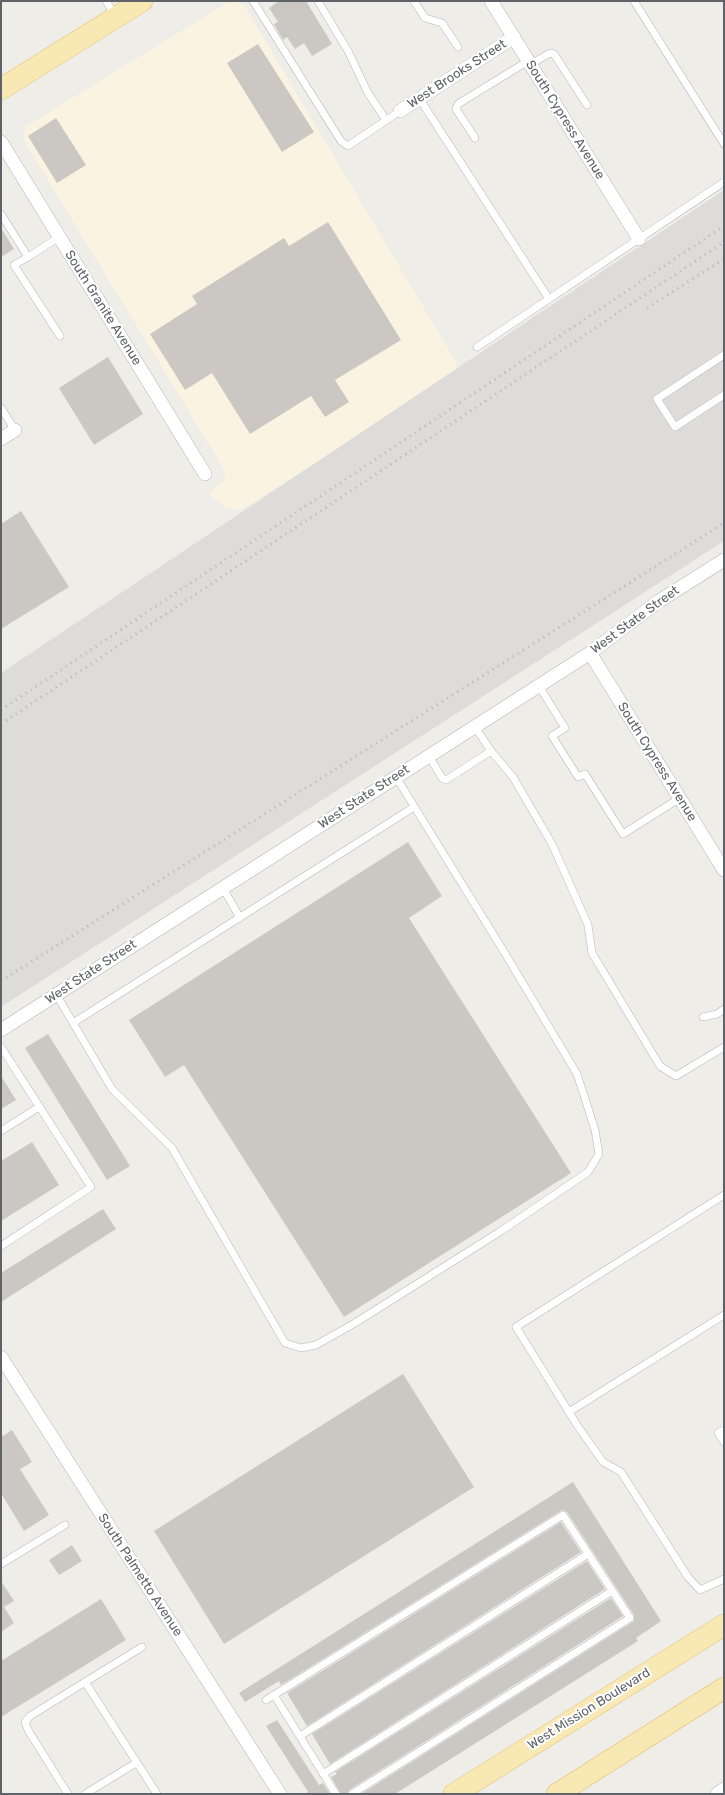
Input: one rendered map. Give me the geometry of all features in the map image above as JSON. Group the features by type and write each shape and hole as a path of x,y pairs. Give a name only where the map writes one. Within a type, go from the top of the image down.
{"main road":[{"path":"1,89 112,9 142,1"},
{"name":"West Mission Boulevard","path":"454,1794 724,1625"},
{"path":"557,1794 724,1688"}],"street":[{"name":"South Cypress Avenue","path":"491,1 639,239"},
{"name":"West Brooks Street","path":"400,111 514,38"},
{"name":"South Granite Avenue","path":"1,142 205,474"},
{"path":"1,439 15,430"},
{"name":"West State Street","path":"1,1030 590,653 659,601 724,560"},
{"name":"South Cypress Avenue","path":"590,653 680,798 722,861"},
{"name":"South Palmetto Avenue","path":"1,1357 280,1794"},
{"path":"717,1794 724,1789"}],"lane":[{"path":"253,1 341,140 348,146 400,111"},
{"path":"318,1 348,51 368,93 386,120"},
{"path":"414,1 425,18 442,23 458,47"},
{"path":"634,1 724,144"},
{"path":"474,138 456,109 458,104 529,63 550,53 554,54 587,105"},
{"path":"419,98 549,299"},
{"path":"477,347 724,182"},
{"path":"1,214 28,257"},
{"path":"59,237 14,265 60,336"},
{"path":"724,355 657,399 676,427 724,395"},
{"path":"1,408 15,430"},
{"path":"539,686 566,728 552,736 578,777 585,774 623,834 680,798"},
{"path":"475,727 491,751 513,777 552,844 588,925 592,953 660,1066 676,1076 724,1046"},
{"path":"429,756 442,778 446,780 491,751"},
{"path":"56,994 112,1089 172,1148 285,1343 301,1348 316,1345 355,1324 481,1244 588,1172 599,1154 595,1130 577,1074 506,955 396,777"},
{"path":"73,1023 414,807"},
{"path":"223,888 240,918"},
{"path":"703,1017 717,1014 724,1009"},
{"path":"1,1047 91,1187 1,1246"},
{"path":"1,1131 39,1107"},
{"path":"724,1195 516,1327 569,1412 603,1462 621,1472 688,1577 700,1590 724,1579"},
{"path":"569,1412 724,1315"},
{"path":"724,1430 718,1433 724,1442"},
{"path":"266,1700 563,1515 630,1618 352,1794"},
{"path":"1,1564 65,1525"},
{"path":"300,1736 588,1554"},
{"path":"324,1774 612,1591"},
{"path":"68,1794 28,1730 25,1722 30,1716 142,1647"},
{"path":"85,1682 157,1794"},
{"path":"274,1695 336,1794"},
{"path":"85,1794 136,1762"}],"shaded area":[{"path":"230,1 236,1 244,5 456,362 457,373 241,510 227,509 209,494 225,479 224,469 23,139 25,127"},
{"path":"724,190 724,541 1,1007 1,673"}],"building":[{"path":"279,1 306,1 332,44 312,56 304,43 295,49 287,37 283,40 274,24 278,22 269,8"},
{"path":"258,44 314,132 282,152 227,63"},
{"path":"56,118 86,165 57,183 28,136"},
{"path":"328,222 401,340 335,380 349,402 325,417 311,396 250,434 212,373 185,390 150,334 197,304 192,296 284,238 289,246"},
{"path":"1,228 14,249 1,257"},
{"path":"108,357 143,414 94,445 59,388"},
{"path":"21,511 69,587 1,629 1,524"},
{"path":"408,842 442,896 409,918 571,1173 344,1317 184,1065 165,1077 129,1020"},
{"path":"48,1034 130,1166 107,1180 25,1048"},
{"path":"1,1076 16,1100 1,1109"},
{"path":"32,1142 59,1185 1,1221 1,1161"},
{"path":"103,1209 116,1229 1,1302 1,1273"},
{"path":"403,1374 474,1487 224,1644 154,1531"},
{"path":"12,1430 32,1462 20,1469 49,1515 24,1531 1,1493 1,1437"},
{"path":"573,1482 661,1621 636,1638 638,1641 395,1794 361,1794 634,1621 634,1615 567,1512 562,1510 281,1685 279,1681 245,1702 239,1693"},
{"path":"561,1522 581,1552 307,1726 287,1693"},
{"path":"72,1545 82,1561 59,1575 49,1560"},
{"path":"587,1561 605,1589 330,1764 312,1734"},
{"path":"1,1581 14,1601 4,1607 14,1623 1,1632"},
{"path":"611,1598 623,1616 349,1790 347,1794 341,1794 331,1777 337,1774 335,1772"},
{"path":"101,1599 126,1640 1,1717 1,1661"},
{"path":"277,1720 319,1785 323,1783 330,1794 305,1794 308,1792 266,1726"}],"railway":[{"path":"1,710 724,226"},
{"path":"1,724 724,242"},
{"path":"647,308 724,259"},
{"path":"1,981 724,523"}]}
